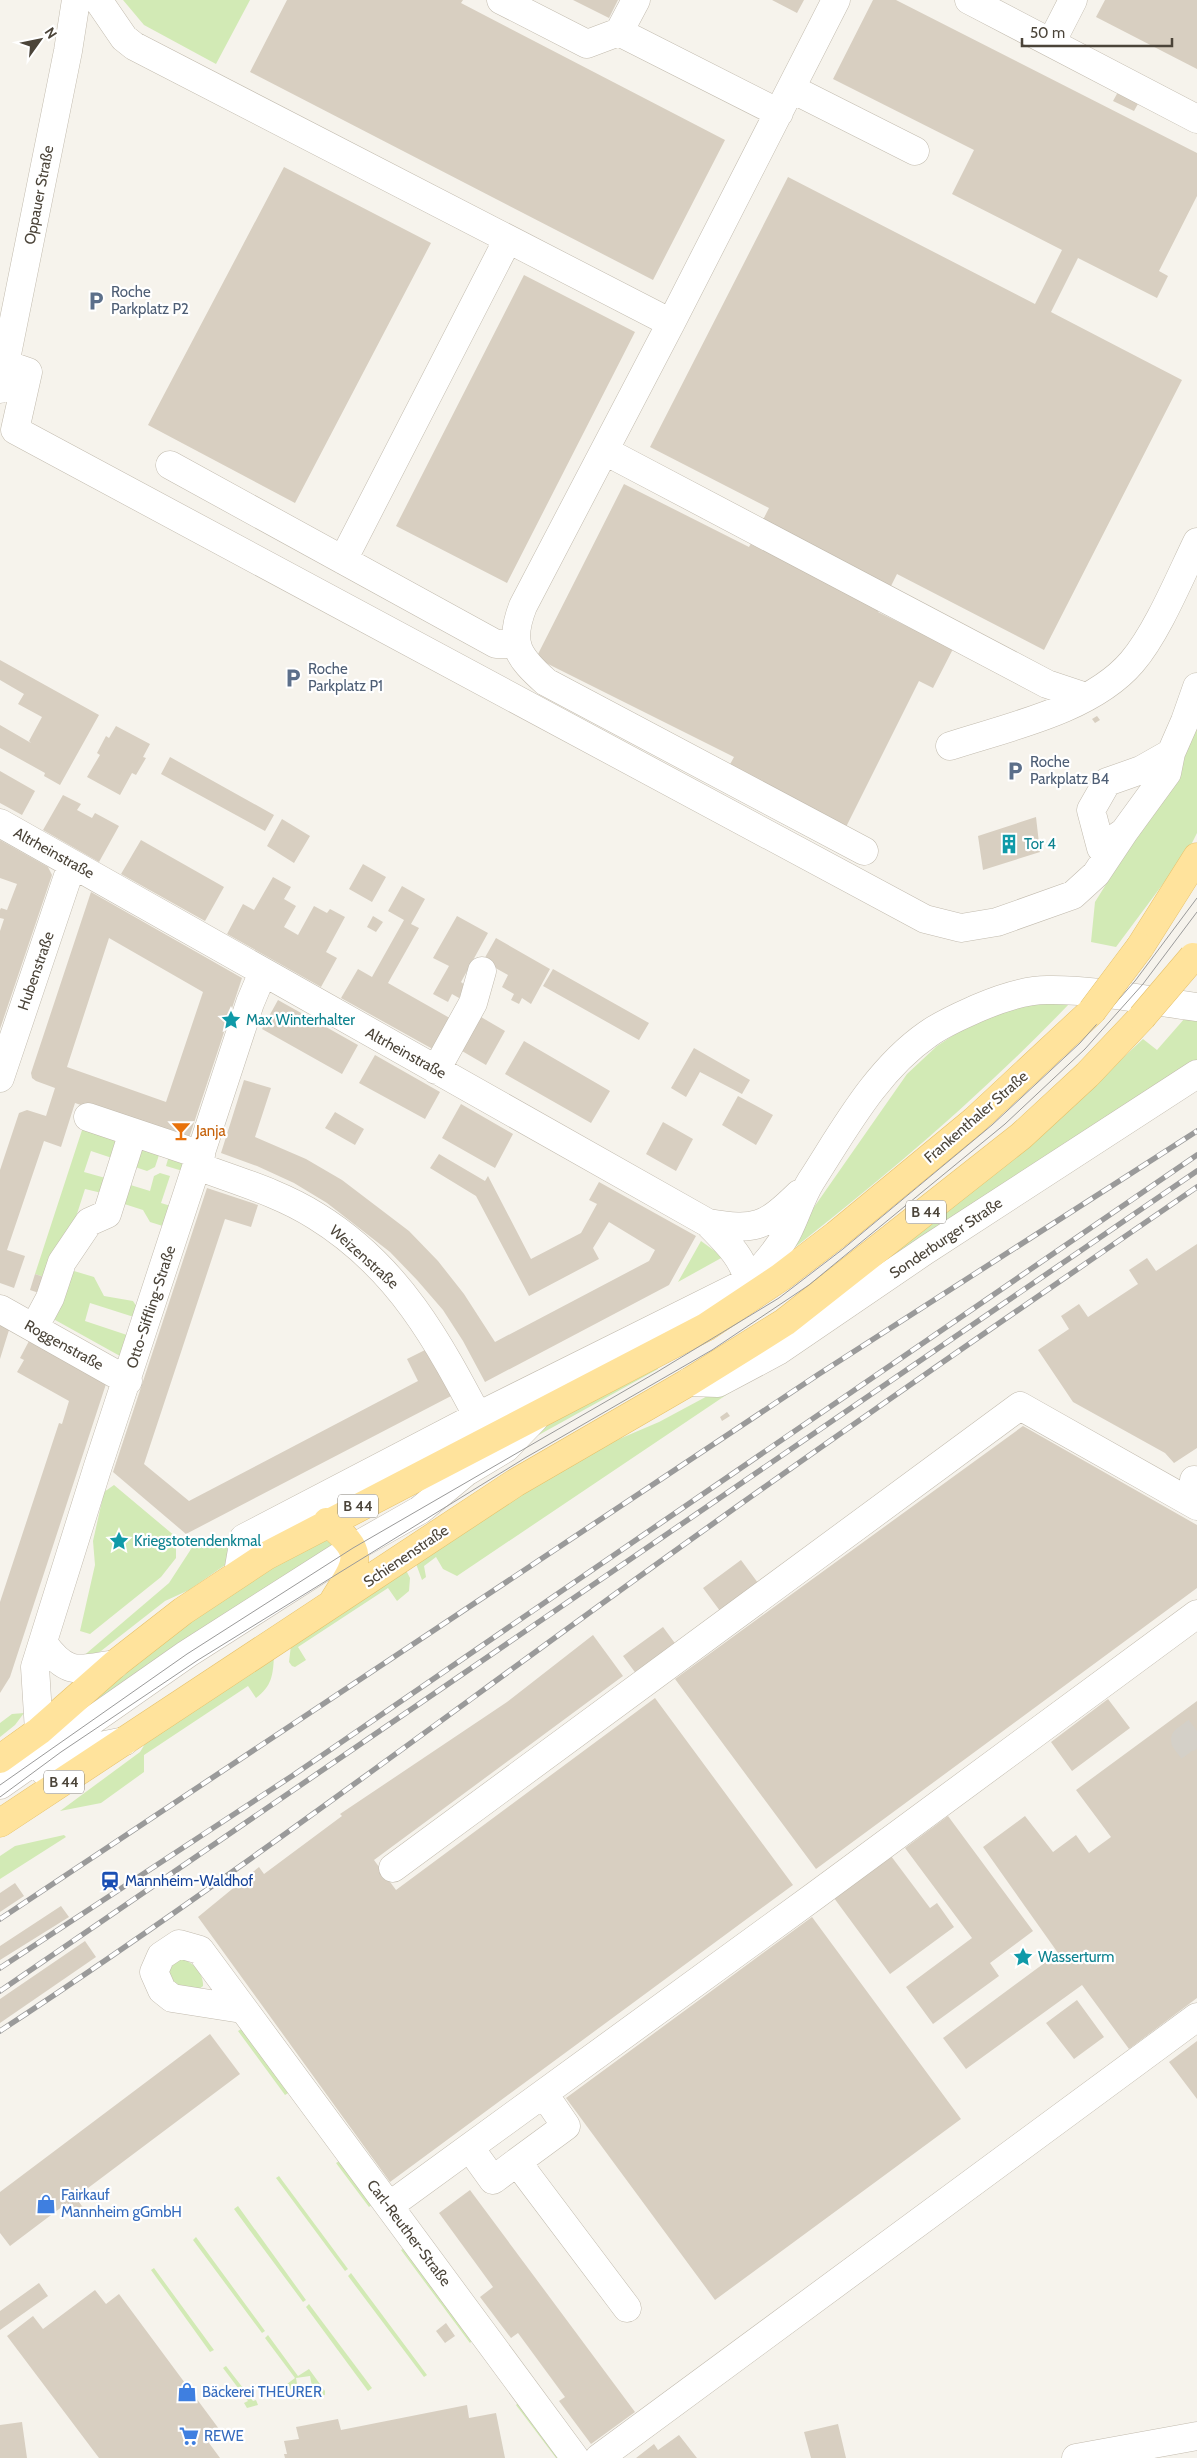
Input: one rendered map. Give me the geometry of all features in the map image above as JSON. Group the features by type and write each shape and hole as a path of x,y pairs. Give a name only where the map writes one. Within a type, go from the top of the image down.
{"main road":[{"name":"Frankenthaler Straße","path":"706,1327 781,1277 836,1235 974,1121 1092,1011 1140,947 1197,857"},
{"name":"B 44","path":"689,1382 785,1322 998,1154 1087,1075 1142,1017 1195,954"},
{"name":"B 44","path":"0,1759 40,1731 116,1664 183,1611 238,1573 327,1522 478,1417 540,1412 706,1327"},
{"name":"Schienenstraße","path":"129,1740 514,1483 689,1382"},
{"name":"B 44","path":"327,1522 346,1538 353,1548 356,1562 331,1605"},
{"name":"B 44","path":"0,1823 129,1740"}],"street":[{"name":"Oppauer Straße","path":"2,378 67,57 76,0"},
{"path":"98,0 124,38 134,46 671,323"},
{"path":"501,0 587,44 619,32 636,0"},
{"path":"836,0 792,89 523,606 515,625 516,644 528,666 546,682 864,851"},
{"path":"969,0 1197,119"},
{"path":"1052,42 1073,0"},
{"path":"619,32 779,113"},
{"path":"792,89 915,151"},
{"path":"343,560 508,238"},
{"path":"2,378 28,372 15,430 925,919 961,928 997,922 1073,895 1096,874 1167,773 1171,753 1186,722 1197,687"},
{"path":"605,451 1047,684 1086,697"},
{"path":"170,465 496,644 516,644"},
{"path":"950,746 1065,707 1086,697 1126,668 1138,654 1197,542"},
{"path":"1124,832 1101,848 1091,810 1108,782 1140,770 1171,753"},
{"name":"Altrheinstraße","path":"0,823 708,1223 739,1255 749,1281"},
{"name":"Hubenstraße","path":"0,1078 72,864"},
{"path":"436,1070 473,1003 482,971"},
{"name":"Otto-Siffling-Straße","path":"40,1731 35,1667 44,1644 98,1466 128,1380 250,1003 263,972"},
{"path":"706,1327 773,1254 787,1232 809,1184 864,1100 893,1066 928,1034 955,1018 1014,995 1045,990 1078,991 1197,1007"},
{"name":"Sonderburger Straße","path":"689,1382 718,1383 778,1351 926,1250 1197,1074"},
{"name":"Weizenstraße","path":"88,1117 133,1132 199,1160 317,1216 360,1249 387,1275 421,1316 438,1342 478,1417"},
{"path":"34,1328 50,1298 62,1262 88,1222 107,1214 133,1132"},
{"name":"Altrheinstraße","path":"708,1223 735,1228 768,1222 778,1215 809,1184"},
{"path":"238,1573 244,1538 478,1417 749,1281"},
{"name":"Roggenstraße","path":"0,1308 128,1380"},
{"path":"393,1868 1020,1406 1196,1489"},
{"path":"0,1785 187,1654 353,1548 420,1510 466,1472 506,1448 540,1412"},
{"path":"389,2206 1197,1614"},
{"path":"44,1644 55,1660 65,1666 77,1669 116,1664"},
{"path":"0,1798 86,1749 129,1740"},
{"name":"Carl-Reuther-Straße","path":"242,2009 575,2458"},
{"path":"600,2458 1197,2017"},
{"path":"470,2148 492,2180 517,2162 566,2126 544,2094"},
{"path":"517,2162 627,2308"},
{"path":"1076,2458 1197,2436"}],"green space":[{"path":"123,0 250,0 216,64 144,25"},
{"path":"1197,724 1197,833 1189,849 1116,947 1091,942 1095,902 1151,812"},
{"path":"1046,1000 1071,1002 1001,1072 928,1138 775,1263 907,1074 937,1046 966,1027 1004,1012"},
{"path":"1185,1018 1197,1020 1197,1061 827,1306 988,1176 1067,1109 1143,1039 1157,1050"},
{"path":"84,1124 128,1138 121,1161 91,1151 84,1172 109,1179 106,1194 85,1189 67,1245 50,1279 35,1274"},
{"path":"134,1140 161,1149 155,1167 147,1171 126,1164"},
{"path":"170,1152 184,1156 186,1172 166,1166"},
{"path":"160,1173 170,1176 161,1203 174,1207 166,1227 150,1222 143,1210 118,1202 124,1183 150,1191 154,1176"},
{"path":"701,1241 723,1257 678,1282"},
{"path":"64,1268 94,1277 104,1296 133,1301 139,1310 137,1318 90,1303 85,1321 127,1335 120,1356 48,1316"},
{"path":"656,1363 658,1369 526,1442 572,1407"},
{"path":"741,1378 744,1383 457,1576 443,1569 436,1557 424,1566 426,1577 422,1580 415,1561 584,1454 659,1422"},
{"path":"114,1485 176,1537 176,1558 161,1577 90,1634 80,1631 95,1565 93,1541 104,1492"},
{"path":"221,1540 229,1550 228,1563 189,1590 165,1601 101,1651 89,1658 81,1658 169,1583 193,1546"},
{"path":"325,1540 333,1544 340,1551 0,1772 133,1662 241,1583"},
{"path":"405,1568 410,1578 409,1591 397,1601 388,1588 298,1647 306,1660 295,1667 292,1666 289,1662 291,1645"},
{"path":"274,1656 271,1680 256,1698 248,1686 144,1755 144,1772 101,1803 60,1811 140,1752 148,1739"},
{"path":"24,1713 15,1725 0,1737 0,1723 12,1714"},
{"path":"64,1835 66,1837 0,1879 0,1856 15,1846"},
{"path":"181,1959 190,1962 200,1973 203,1986 198,1990 178,1988 169,1981 168,1967"},
{"path":"243,2028 290,2092 285,2095 238,2031"},
{"path":"341,2160 373,2204 369,2207 336,2163"},
{"path":"279,2176 348,2269 345,2271 276,2178"},
{"path":"238,2206 306,2300 303,2302 234,2209"},
{"path":"196,2237 265,2331 262,2333 193,2240"},
{"path":"406,2247 474,2339 470,2343 401,2250"},
{"path":"154,2268 214,2350 210,2352 151,2270"},
{"path":"351,2273 427,2375 424,2377 348,2276"},
{"path":"309,2304 372,2388 368,2391 306,2307"},
{"path":"268,2335 298,2376 309,2369 325,2391 325,2395 314,2397 310,2376 296,2378 300,2400 297,2399 287,2384 295,2378 265,2338"},
{"path":"226,2366 253,2401 256,2400 258,2405 247,2408 244,2403 248,2401 223,2368"},
{"path":"520,2401 563,2458 556,2458 516,2405"}],"building":[{"path":"287,0 463,0 461,3 725,140 653,280 250,72"},
{"path":"573,0 618,0 609,18"},
{"path":"772,0 804,0 797,13"},
{"path":"873,0 896,0 1197,153 1197,196 1159,271 1168,276 1157,298 1078,258 1051,312 1182,380 1044,650 897,574 878,612 953,649 933,688 919,681 846,827 728,768 734,757 536,658 624,484 749,547 769,508 650,447 788,177 1035,304 1062,250 952,194 974,150 833,79"},
{"path":"1105,0 1197,0 1197,69 1096,17"},
{"path":"1118,92 1139,102 1134,111 1113,101"},
{"path":"284,167 431,243 295,503 148,425"},
{"path":"524,275 635,332 507,583 396,526"},
{"path":"0,660 99,715 60,785 44,776 45,773 0,748 0,725 31,743 29,741 42,717 18,704 24,694 0,680"},
{"path":"1097,716 1100,720 1095,723 1092,719"},
{"path":"116,726 150,744 143,757 146,758 136,775 132,773 120,795 87,777 100,755 97,753 106,736 109,738"},
{"path":"170,757 274,815 265,831 161,774"},
{"path":"0,771 35,791 22,815 0,803"},
{"path":"63,795 81,804 77,810 92,818 95,813 119,826 99,862 43,830"},
{"name":"Tor 4","path":"1036,817 1040,852 983,870 978,836"},
{"path":"282,819 310,836 294,863 267,846"},
{"path":"0,840 48,867 52,875 0,1029 0,931 4,919 0,918 0,910 1,908 7,910 17,884 0,878"},
{"path":"141,840 224,887 205,921 121,874"},
{"path":"363,864 386,877 372,902 349,889"},
{"path":"273,877 291,887 284,899 296,906 284,927 298,935 314,906 327,913 330,909 345,917 326,952 337,958 321,987 227,934 243,904 254,910"},
{"path":"402,886 425,899 411,924 419,928 388,983 455,1021 438,1052 341,998 358,969 372,977 404,920 388,911"},
{"path":"91,892 242,978 188,1141 75,1103 61,1147 44,1141 7,1250 25,1256 14,1288 0,1283 0,1170 19,1113 27,1110 46,1116 55,1088 36,1081 32,1078 31,1073","holes":["109,938 203,992 166,1102 67,1067"]},
{"path":"373,916 383,922 376,932 367,927"},
{"path":"457,916 488,933 461,982 466,986 459,998 452,994 448,1002 433,994 449,966 433,958"},
{"path":"496,938 550,969 531,1004 522,998 519,1004 511,1000 514,994 502,987 508,975 483,961"},
{"path":"553,969 649,1023 639,1040 543,986"},
{"path":"278,1000 358,1045 342,1074 262,1029"},
{"path":"481,1017 505,1031 486,1065 462,1051"},
{"path":"524,1041 610,1091 591,1123 505,1074"},
{"path":"694,1048 750,1080 742,1094 700,1072 686,1097 671,1088"},
{"path":"375,1055 440,1092 425,1119 359,1083"},
{"path":"244,1080 271,1088 255,1137 306,1159 342,1180 409,1231 438,1261 464,1294 495,1342 649,1261 655,1250 609,1222 593,1248 599,1259 529,1296 476,1196 430,1168 439,1154 485,1181 488,1176 531,1259 581,1233 597,1204 589,1200 599,1182 696,1236 669,1285 485,1382 463,1341 443,1310 390,1252 327,1203 294,1183 257,1166 221,1153"},
{"path":"738,1096 773,1115 756,1145 722,1125"},
{"path":"461,1104 513,1134 495,1168 442,1138"},
{"path":"335,1112 364,1129 355,1145 325,1128"},
{"path":"663,1122 693,1139 676,1171 646,1154"},
{"path":"207,1188 258,1205 251,1227 225,1219 144,1464 189,1501 418,1381 407,1359 429,1348 453,1395 186,1534 113,1472"},
{"path":"1197,1244 1197,1448 1174,1463 1165,1453 1073,1402 1038,1350 1069,1329 1061,1316 1079,1304 1088,1317 1138,1284 1129,1270 1147,1258 1156,1271"},
{"path":"35,1274 50,1279 45,1295 30,1290"},
{"path":"0,1325 9,1330 0,1359"},
{"path":"29,1341 106,1384 10,1677 0,1693 0,1602 59,1423 62,1424 69,1401 17,1372 24,1360 20,1358"},
{"path":"727,1412 730,1416 722,1421 720,1417"},
{"path":"1023,1426 1197,1525 1197,1588 816,1869 675,1679"},
{"path":"741,1560 761,1587 723,1615 703,1588"},
{"path":"663,1627 677,1646 637,1675 623,1656"},
{"path":"593,1635 623,1676 374,1860 396,1890 655,1698 793,1885 390,2182 198,1917 259,1867 264,1874 342,1816 340,1814 507,1702"},
{"path":"1108,1699 1130,1728 1072,1771 1051,1742"},
{"path":"1197,1701 1197,1998 1129,2049 1082,1985 966,2069 943,2038 1058,1953 983,1847 1025,1816 1053,1852 1076,1835 1089,1853 1111,1837 1076,1790"},
{"path":"948,1816 1033,1931 990,1963 999,1976 933,2024 906,1987 972,1938 905,1848"},
{"path":"891,1856 930,1908 937,1903 954,1927 890,1974 834,1898"},
{"path":"15,1883 24,1896 0,1912 0,1893"},
{"path":"61,1906 69,1917 0,1960 0,1946"},
{"path":"812,1917 961,2119 715,2300 566,2098"},
{"path":"85,1941 96,1957 0,2023 0,1999"},
{"path":"1077,2000 1104,2037 1074,2059 1046,2023"},
{"path":"210,2034 240,2074 80,2194 83,2199 79,2202 87,2213 79,2219 67,2203 10,2246 0,2233 0,2192"},
{"path":"1197,2041 1197,2099 1169,2062"},
{"path":"470,2190 635,2412 591,2444 559,2401 565,2397 518,2333 511,2338 480,2297 493,2287 439,2213"},
{"path":"39,2283 48,2296 0,2330 0,2311"},
{"path":"95,2290 106,2304 119,2294 222,2433 209,2443 220,2458 99,2458 7,2336 33,2316 43,2329"},
{"path":"446,2323 455,2336 445,2343 436,2331"},
{"path":"467,2405 469,2418 496,2413 505,2458 285,2458 284,2454 287,2454 284,2441 299,2439 296,2427 338,2419 341,2430"},
{"path":"22,2422 27,2458 0,2458 0,2425"},
{"path":"838,2424 846,2458 811,2458 804,2432"},
{"path":"679,2435 697,2458 636,2458 654,2444 658,2450"}],"tunnel":[{"path":"1197,1731 1185,1740 1197,1756"}],"tram line":[{"path":"0,1785 187,1654 353,1548 657,1372 779,1298 843,1249 992,1125 1080,1043 1135,981 1197,898"},
{"path":"0,1797 61,1752 198,1660 525,1458 712,1350 809,1285 1005,1124 1085,1049 1143,984 1197,912"}],"railway":[{"path":"0,1919 819,1374 1197,1131"},
{"path":"0,1968 292,1776 1197,1155"},
{"path":"0,1991 1197,1171"},
{"path":"0,2031 84,1975 330,1802 789,1470 1197,1187"}],"place":[{"name":"Roche Parkplatz P2","path":"96,301"},
{"name":"Roche Parkplatz P1","path":"293,678"},
{"name":"Roche Parkplatz B4","path":"1015,771"},
{"name":"Tor 4","path":"1009,844"},
{"name":"Max Winterhalter","path":"231,1020"},
{"name":"Janja","path":"181,1131"},
{"name":"Kriegstotendenkmal","path":"119,1541"},
{"name":"Mannheim-Waldhof","path":"110,1881"},
{"name":"Wasserturm","path":"1023,1957"},
{"name":"Fairkauf Mannheim gGmbH","path":"46,2204"},
{"name":"Bäckerei THEURER","path":"187,2392"},
{"name":"REWE","path":"189,2436"}]}
